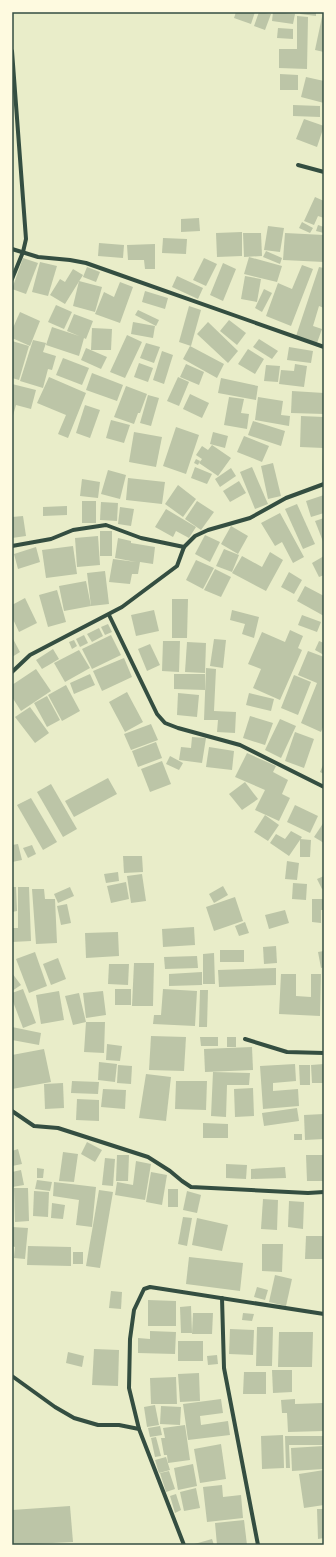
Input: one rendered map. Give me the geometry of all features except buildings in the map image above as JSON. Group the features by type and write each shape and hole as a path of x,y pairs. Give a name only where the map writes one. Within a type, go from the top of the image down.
{"street":[{"path":"12,51 26,238 23,252 12,278"},
{"path":"298,166 324,172"},
{"path":"12,249 38,257 86,263 324,348"},
{"path":"12,672 30,655 122,607 177,566 184,547 195,536 208,530 250,518 286,498 324,484"},
{"path":"12,546 51,539 73,530 106,525 141,538 184,547"},
{"path":"109,615 157,714 165,723 240,745 324,787"},
{"path":"246,1039 287,1052 324,1053"},
{"path":"12,1111 34,1126 58,1128 148,1157 170,1171 182,1181 192,1186 308,1193 324,1192"},
{"path":"184,1545 139,1429 129,1388 130,1339 134,1310 144,1289 150,1287 324,1314"},
{"path":"222,1298 224,1368 258,1545"},
{"path":"12,1376 55,1407 74,1418 98,1425 119,1425 139,1429"}]}
